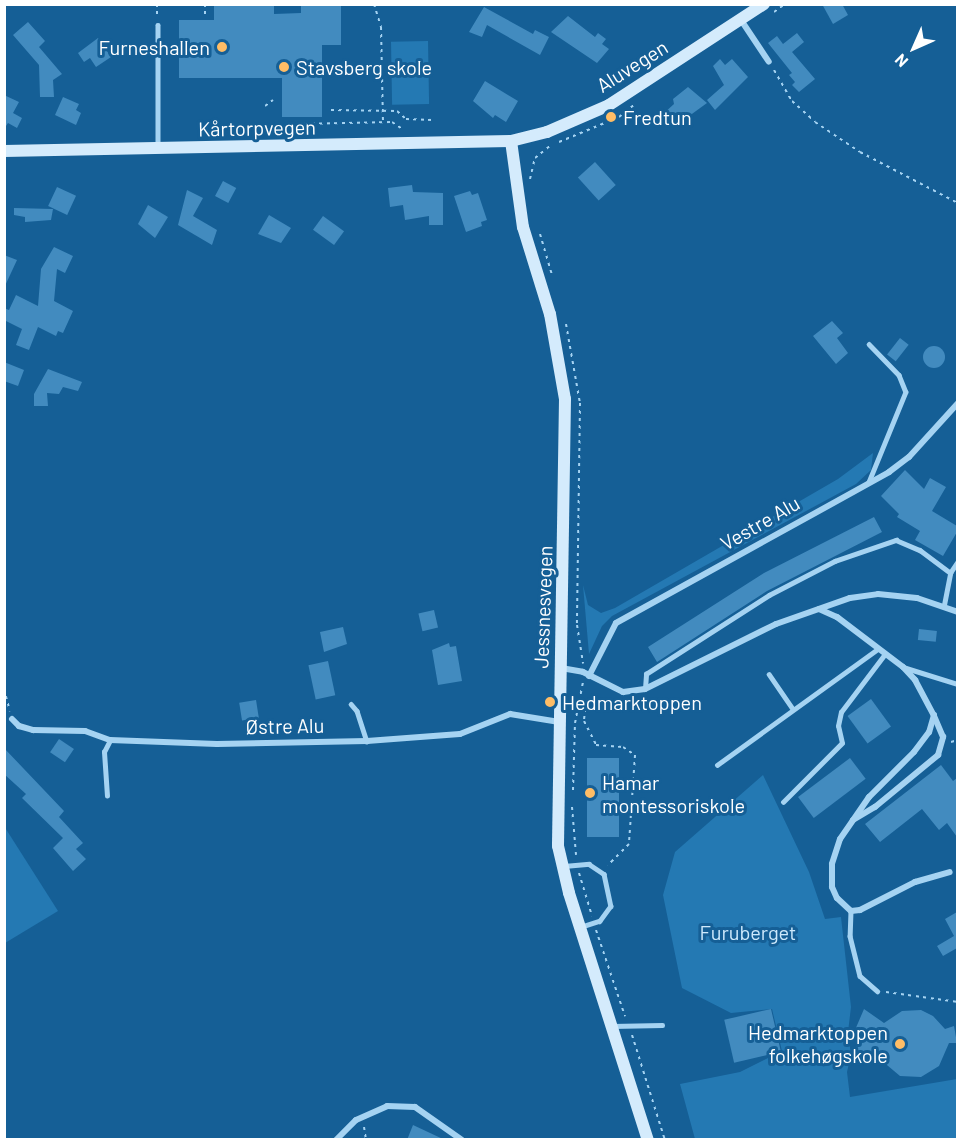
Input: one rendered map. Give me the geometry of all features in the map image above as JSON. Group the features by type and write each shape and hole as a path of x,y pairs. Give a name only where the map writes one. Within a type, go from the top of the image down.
{"main road":[{"name":"Aluvegen","path":"511,141 547,132 609,105 764,4"},
{"name":"Kårtorpvegen","path":"4,151 511,141"},
{"name":"Jessnesvegen","path":"511,141 523,227 550,314 565,399 556,822 562,866 648,1140"}],"street":[{"path":"741,20 769,62"},
{"name":"Vestre Alu","path":"589,676 616,622 869,482 909,457 956,406"},
{"path":"561,668 589,676 623,692 645,689 776,624 819,609 878,594 944,605 957,612"},
{"path":"819,609 837,617 903,667 915,680 943,737 938,755 875,807 850,822"},
{"name":"Østre Alu","path":"12,719 19,726 33,730 85,731 110,740 218,744 367,741 460,734 510,714 559,722"},
{"path":"934,716 929,732 914,752 850,822 832,864 832,887 837,898 851,910 950,872"},
{"path":"336,1140 356,1120 387,1106 415,1107 462,1140"}],"lane":[{"path":"158,25 158,149"},
{"path":"869,344 899,375 906,392 869,482"},
{"path":"645,689 646,674 769,595 854,554 896,540 920,550 950,573"},
{"path":"944,605 950,573 957,561"},
{"path":"717,765 793,709 850,673 878,649"},
{"path":"783,802 842,743 838,726 841,712 885,654"},
{"path":"903,667 957,684"},
{"path":"769,674 793,709"},
{"path":"351,704 357,711 367,741"},
{"path":"107,796 104,752 110,740"},
{"path":"562,866 589,864 601,870 611,906 600,921 580,927"},
{"path":"851,910 850,936 860,976 877,991"},
{"path":"612,1026 662,1025"}],"path":[{"path":"157,4 158,25"},
{"path":"205,4 205,15"},
{"path":"374,4 381,27 383,122"},
{"path":"769,62 792,101 815,122 860,152 957,203"},
{"path":"265,105 273,100"},
{"path":"331,110 397,111 406,119 432,120"},
{"path":"279,133 297,124 383,122 416,130"},
{"path":"4,688 12,719"},
{"path":"582,700 588,706 584,721 589,738 606,747 630,749 637,762 629,844 601,870"},
{"path":"877,991 957,1002"}],"green space":[{"path":"428,41 429,104 392,105 391,42"},
{"path":"873,453 871,470 856,484 612,616 602,626 589,654 583,585 588,605 601,613 615,608 838,479"},
{"name":"Furuberget","path":"763,775 809,872 825,919 841,917 851,1007 848,1032 851,1055 847,1072 850,1097 957,1079 957,1139 695,1139 680,1084 740,1072 782,1051 772,1009 731,1013 682,988 663,895 675,852"},
{"path":"4,826 58,911 5,943 4,943"}],"building":[{"name":"Stavsberg skole","path":"214,4 274,4 274,14 301,13 301,4 341,4 341,45 322,45 322,117 282,117 282,78 179,78 179,20 214,20"},
{"path":"822,4 842,4 848,15 833,24"},
{"path":"484,7 533,34 535,30 549,37 540,55 487,25 482,37 469,32"},
{"path":"568,16 595,37 598,33 606,39 602,44 609,49 597,63 551,32"},
{"path":"28,22 45,41 39,47 62,74 53,80 54,97 40,97 39,65 13,35"},
{"path":"797,33 804,42 792,52 815,79 799,92 792,85 795,82 789,75 792,73 768,43 777,36 783,44"},
{"path":"98,38 111,57 96,67 90,58 84,62 78,53"},
{"path":"720,59 725,65 732,59 748,77 715,110 707,100 724,85 713,66"},
{"path":"485,81 518,101 506,122 495,115 493,118 473,101"},
{"path":"688,87 707,103 674,127 663,114 674,104 673,99"},
{"path":"4,95 19,102 13,113 22,118 17,128 8,123 4,129"},
{"path":"63,97 79,104 76,110 81,113 76,125 55,115"},
{"path":"595,162 616,185 599,200 578,177"},
{"path":"223,181 236,188 228,203 215,196"},
{"path":"412,185 413,192 443,193 443,225 429,225 429,216 405,220 403,205 390,207 388,188"},
{"path":"57,187 76,196 67,215 48,206"},
{"path":"187,190 203,198 193,216 217,230 212,245 178,225"},
{"path":"470,191 472,195 478,193 487,220 481,222 482,226 466,232 454,196"},
{"path":"148,205 168,217 155,238 138,224"},
{"path":"14,208 53,209 51,220 25,222 25,217 14,215"},
{"path":"269,215 291,228 281,243 258,234"},
{"path":"323,216 344,231 334,245 313,230"},
{"path":"54,247 73,256 65,273 57,269 54,301 73,311 63,333 58,331 56,336 38,327 29,350 16,345 22,329 4,320 4,308 9,310 16,295 38,306 41,269"},
{"path":"4,255 17,260 4,288"},
{"path":"832,321 843,333 837,338 848,353 836,364 813,336"},
{"path":"900,338 909,345 896,361 887,355"},
{"path":"934,346 942,349 945,357 942,365 934,368 926,365 923,357 926,349"},
{"path":"4,362 24,370 18,386 4,381"},
{"path":"48,369 82,382 78,391 63,387 59,394 47,393 48,406 34,406 34,394"},
{"path":"905,470 924,489 930,478 946,487 932,511 957,526 957,532 943,556 915,540 920,531 897,517 899,514 881,496"},
{"path":"874,517 882,532 767,591 657,662 648,647 764,573"},
{"path":"434,610 438,628 422,631 418,614"},
{"path":"343,627 347,644 324,652 320,632"},
{"path":"919,629 937,631 936,642 918,640"},
{"path":"449,643 450,647 456,646 462,681 438,685 432,650"},
{"path":"328,661 335,695 316,699 308,665"},
{"path":"871,699 891,727 868,744 848,716"},
{"path":"256,700 259,718 242,720 239,703"},
{"path":"59,739 74,749 65,762 50,752"},
{"path":"4,748 64,811 59,817 83,843 76,849 86,859 73,871 53,848 63,838 22,798 26,794 4,774"},
{"path":"587,758 619,758 619,837 587,837"},
{"path":"850,758 866,779 814,818 798,797"},
{"path":"941,765 953,781 957,778 957,837 947,823 939,830 922,809 880,842 865,824"},
{"path":"957,912 957,948 943,956 937,946 954,936 945,919"},
{"path":"771,1009 781,1052 734,1063 724,1020"},
{"name":"Hedmarktoppen folkehøgskole","path":"864,1009 884,1023 902,1011 921,1010 933,1016 945,1029 954,1026 957,1043 949,1043 939,1066 921,1077 900,1076 881,1060 857,1064 855,1030"},
{"path":"413,1125 445,1140 407,1140"}],"place":[{"name":"Furneshallen","path":"222,47"},
{"name":"Stavsberg skole","path":"284,67"},
{"name":"Fredtun","path":"611,117"},
{"name":"Hedmarktoppen","path":"550,702"},
{"name":"Hamar montessoriskole","path":"590,793"},
{"name":"Hedmarktoppen folkehøgskole","path":"900,1044"}]}
